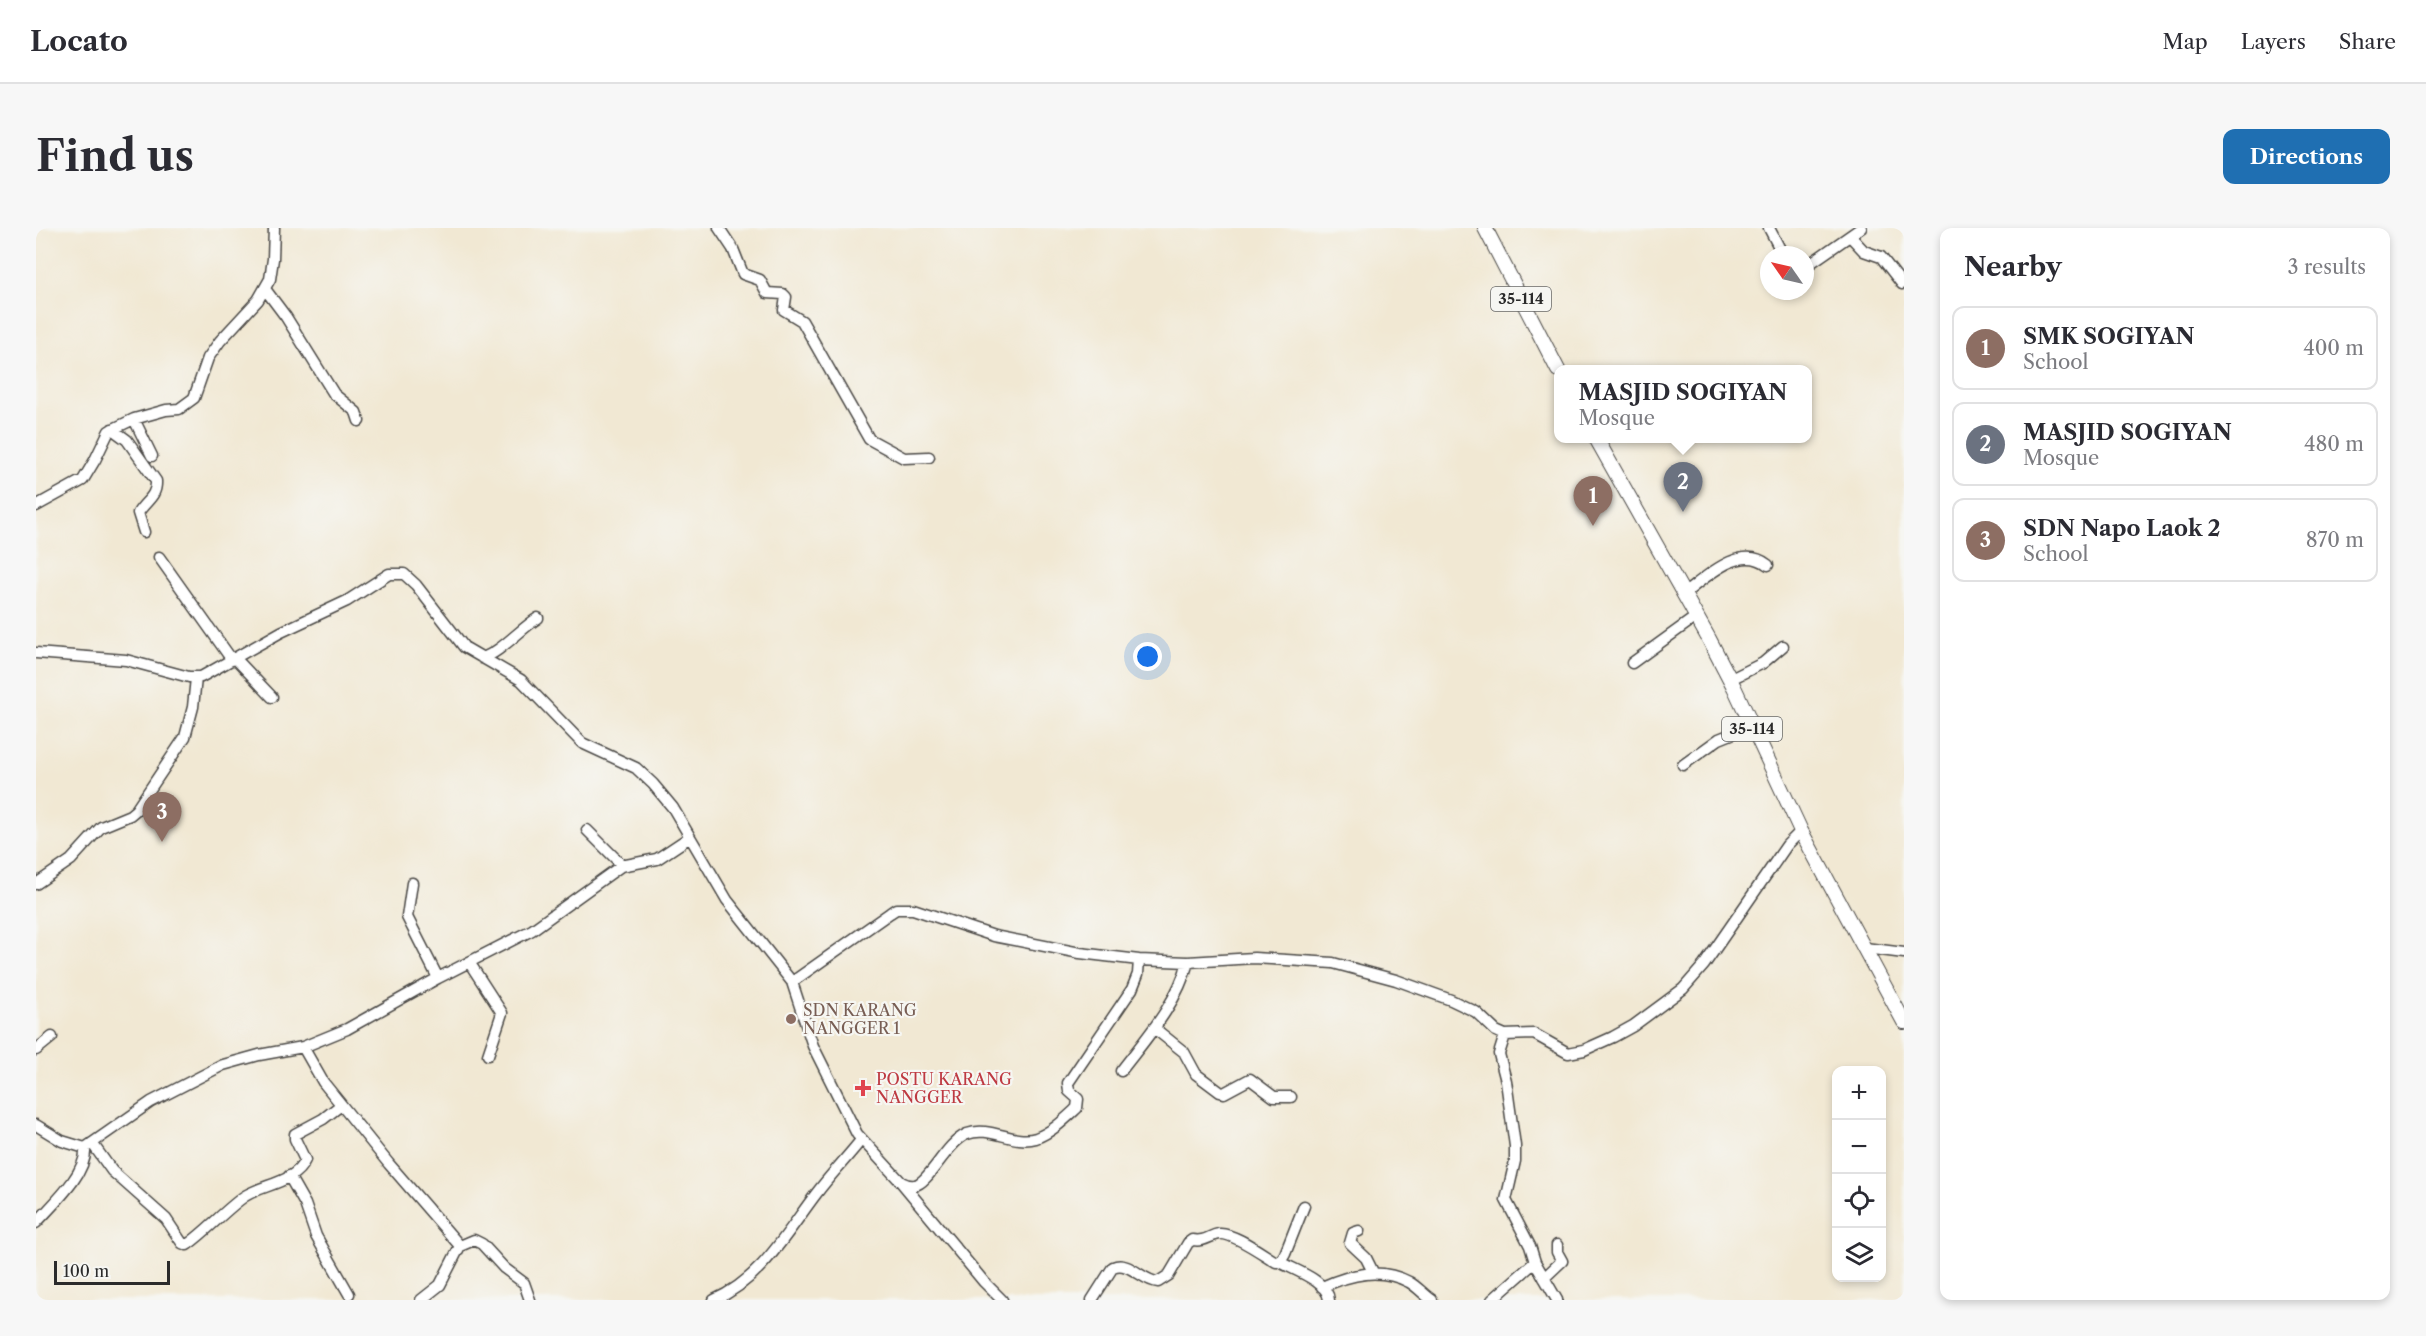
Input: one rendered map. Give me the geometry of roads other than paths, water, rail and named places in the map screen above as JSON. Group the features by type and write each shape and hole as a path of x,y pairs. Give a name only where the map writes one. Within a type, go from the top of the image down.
{"main road":[{"name":"35-114","path":"1485,228 1555,365"},
{"name":"35-114","path":"1599,443 1697,616 1730,680 1801,831 1904,1022"}],"street":[{"path":"36,506 83,480 95,460 105,435 112,429 134,418 165,410 179,410 190,402 196,394 208,358 265,289 272,268 274,228"},
{"path":"719,228 733,249 743,274 760,280 767,293 785,295 784,310 802,321 870,439 904,458 929,457"},
{"path":"1769,228 1778,246"},
{"path":"1814,261 1861,228"},
{"path":"1850,236 1864,251 1881,257 1902,284"},
{"path":"265,289 286,317 334,394 356,412 359,421"},
{"path":"134,418 152,456"},
{"path":"112,429 127,440 156,481 157,485 152,499 138,513 144,532"},
{"path":"159,556 233,659 272,697"},
{"path":"1684,593 1709,573 1739,559 1756,558 1768,565"},
{"path":"36,654 126,660 196,678 209,674 281,632 347,602 389,573 404,574 416,585 457,640 471,652 521,680 582,743 636,768 673,808 727,900 792,982 813,1046 861,1140 901,1182 984,1282 1002,1300"},
{"path":"1632,663 1697,616"},
{"path":"482,658 496,651 519,630 538,618"},
{"path":"1730,680 1763,663 1783,646"},
{"path":"36,884 71,860 101,827 135,810 185,737 193,707 196,678"},
{"path":"1683,765 1719,739 1751,726"},
{"path":"587,830 622,866"},
{"path":"792,982 882,918 896,909 904,908 994,936 1139,960 1188,962 1254,958 1333,963 1396,980 1451,1000 1476,1012 1490,1027 1505,1035 1534,1034 1568,1053 1593,1047 1633,1026 1683,989 1697,974 1774,863 1801,831"},
{"path":"36,1223 75,1177 84,1161 88,1145 151,1102 223,1065 259,1055 303,1047 347,1029 531,930 622,866 657,859 690,837"},
{"path":"412,883 407,917 438,978"},
{"path":"1865,948 1904,953"},
{"path":"901,1182 912,1186 921,1182 952,1143 968,1134 982,1131 1016,1138 1035,1138 1050,1131 1077,1108 1079,1101 1069,1090 1068,1083 1132,989 1138,974 1139,960"},
{"path":"470,962 502,1013 488,1055"},
{"path":"1121,1071 1174,997 1183,981 1188,962"},
{"path":"1154,1028 1184,1052 1196,1074 1220,1092 1224,1093 1250,1079 1274,1097 1291,1097"},
{"path":"1505,1035 1499,1054 1506,1081 1515,1146 1515,1161 1506,1200 1530,1246 1535,1262 1557,1300"},
{"path":"36,1050 52,1037"},
{"path":"303,1047 323,1082 341,1105 460,1246"},
{"path":"36,1125 62,1141 88,1145 112,1171 166,1219 185,1245 219,1220 246,1195 268,1188 301,1166 305,1160 295,1134 323,1119 341,1105"},
{"path":"714,1300 753,1272 775,1250 815,1195 861,1140"},
{"path":"289,1176 305,1204 321,1245 349,1294"},
{"path":"1280,1262 1304,1206"},
{"path":"1359,1231 1353,1233 1350,1243 1366,1258 1373,1272"},
{"path":"1092,1300 1113,1267 1126,1266 1146,1280 1158,1282 1169,1275 1188,1243 1192,1240 1204,1241 1217,1234 1230,1236 1276,1262 1280,1262 1322,1287 1327,1291 1329,1300"},
{"path":"422,1300 440,1285 460,1246 474,1240 482,1244 504,1268 524,1283 530,1300"},
{"path":"1544,1278 1561,1263 1557,1245"},
{"path":"1492,1300 1535,1262"},
{"path":"1322,1287 1345,1277 1373,1272 1408,1281 1432,1300"}],"place":[{"name":"MASJID SOGIYAN","path":"1683,512"},
{"name":"SMK SOGIYAN","path":"1593,526"},
{"name":"SDN Napo Laok 2","path":"162,842"},
{"name":"SDN KARANG NANGGER 1","path":"791,1019"},
{"name":"POSTU KARANG NANGGER","path":"863,1088"}]}
